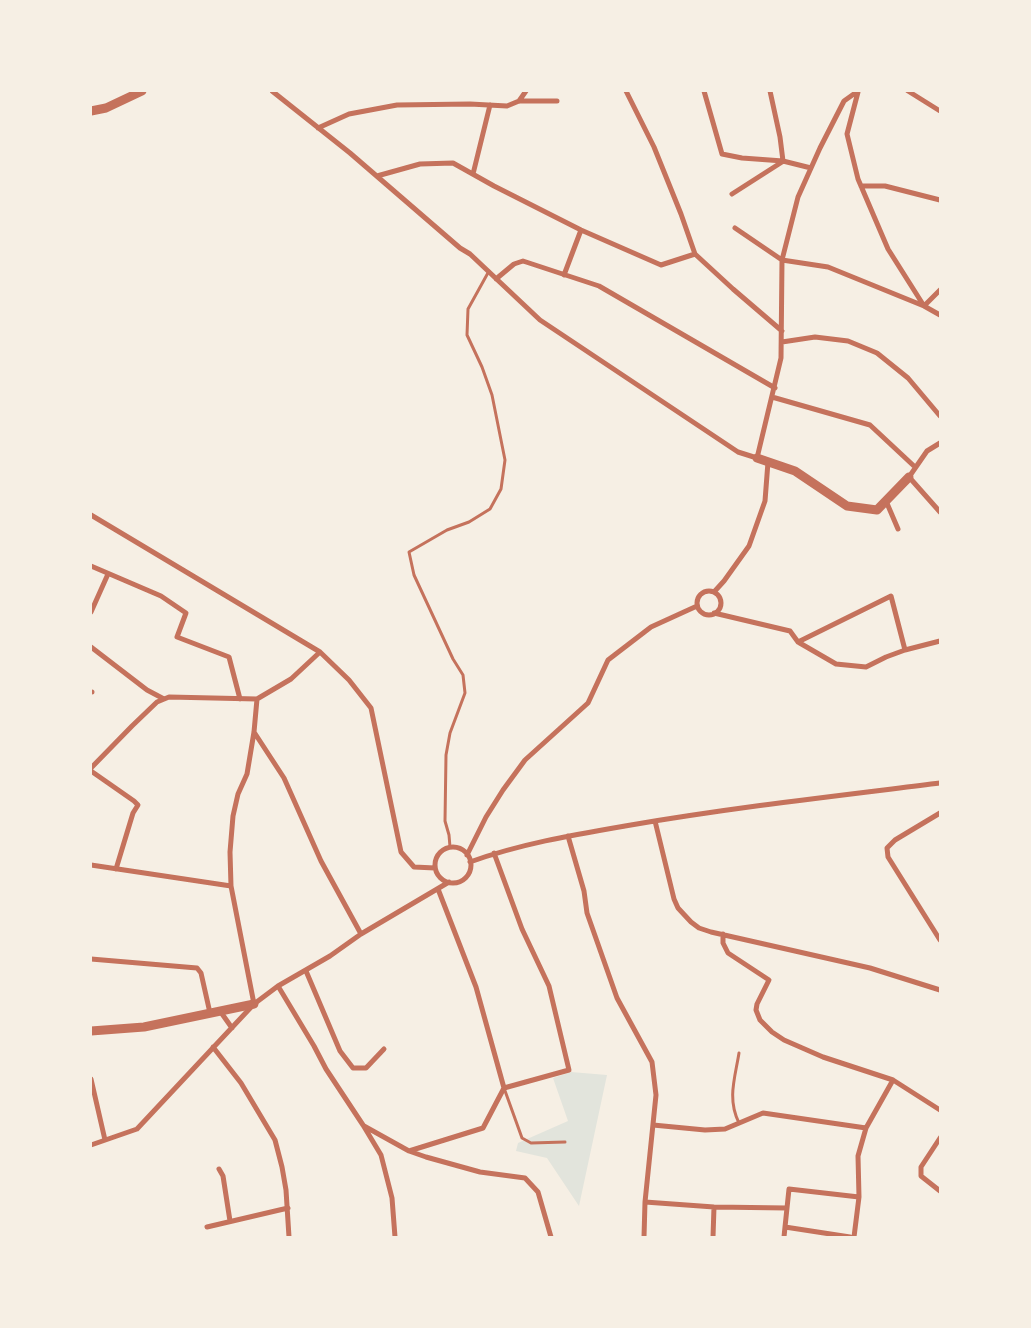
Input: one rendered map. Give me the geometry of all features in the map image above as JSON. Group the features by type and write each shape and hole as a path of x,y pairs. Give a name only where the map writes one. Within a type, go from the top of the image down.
{"street":[{"path":"91,111 106,108 142,91"},
{"path":"272,91 377,176 460,248 470,254 540,320 738,452 795,470 847,506 877,510 909,477 928,451 940,443"},
{"path":"520,101 526,91"},
{"path":"626,91 654,147 695,254 782,332"},
{"path":"704,91 722,154 742,158 783,161 811,168"},
{"path":"770,91 783,161"},
{"path":"757,458 781,358 782,260 798,197 844,101 858,91"},
{"path":"858,91 847,134 861,186 888,249 924,306"},
{"path":"908,91 940,112"},
{"path":"318,128 349,114 397,105 507,106 520,101 557,101"},
{"path":"473,174 490,106"},
{"path":"732,194 783,161"},
{"path":"377,176 420,164 453,163 581,230 661,265 695,254"},
{"path":"861,186 885,186 940,200"},
{"path":"735,228 782,260 828,267 924,306 940,315"},
{"path":"564,275 581,230"},
{"path":"496,279 514,264 523,262 599,286 774,388"},
{"path":"924,306 940,290"},
{"path":"782,342 814,337 848,341 877,353 908,378 940,416"},
{"path":"772,397 870,425 915,467"},
{"path":"714,592 749,546 765,501 768,462"},
{"path":"909,477 940,512"},
{"path":"886,500 898,530"},
{"path":"91,515 320,652 350,680 371,708 402,852 414,866 435,868"},
{"path":"91,566 161,596 186,613 177,637 229,657 240,699"},
{"path":"91,612 108,574"},
{"path":"714,613 720,601 719,597 710,591 702,593 698,598 697,606 702,613 714,613 790,631 798,642 836,664 866,667 905,650 940,641"},
{"path":"798,642 892,596 905,650"},
{"path":"468,855 486,817 524,760 588,703 608,660 651,627 697,606"},
{"path":"91,647 147,690 164,699"},
{"path":"116,869 133,814 138,805 91,769 157,702 169,697 257,699 291,679 320,652"},
{"path":"254,1004 231,886 230,852 233,816 238,794 247,774 257,699"},
{"path":"254,732 284,778 321,861 361,934"},
{"path":"470,862 494,853 568,836 655,821 940,782"},
{"path":"939,817 895,840 887,848 888,857 940,940"},
{"path":"655,821 674,899 678,908 699,928 870,968 939,989"},
{"path":"568,836 584,891 587,913 617,998 652,1062 656,1095 645,1202 644,1237"},
{"path":"91,1145 137,1129 254,1004 278,986 330,956 361,934 448,882 460,881 465,878 470,868 470,862 468,855 460,849 450,847 437,857 435,868 440,877 448,882"},
{"path":"494,853 522,929 549,986 569,1070 504,1088"},
{"path":"91,865 231,886"},
{"path":"409,1151 483,1128 504,1088 476,987 438,889"},
{"path":"722,934 723,943 728,953 769,980 756,1010 760,1020 772,1032 784,1040 823,1057 893,1080 940,1110"},
{"path":"91,960 196,968 201,973 210,1013"},
{"path":"306,970 340,1051 353,1068 366,1068 384,1049"},
{"path":"278,986 326,1069 364,1125 381,1155 392,1198 395,1237"},
{"path":"91,1031 144,1028 254,1004"},
{"path":"219,1011 232,1028"},
{"path":"213,1047 241,1083 275,1140 282,1167 288,1208 289,1237"},
{"path":"91,1079 105,1140"},
{"path":"785,1228 852,1237 859,1197 858,1156 866,1128 893,1080"},
{"path":"653,1125 705,1130 725,1129 763,1113 866,1128"},
{"path":"364,1125 409,1151 480,1172 524,1178 538,1192 551,1237"},
{"path":"940,1138 921,1167 921,1176 940,1191"},
{"path":"219,1170 223,1176 230,1221"},
{"path":"784,1237 789,1190 859,1197"},
{"path":"645,1202 714,1207 786,1208"},
{"path":"712,1237 714,1207"},
{"path":"207,1227 288,1208"}],"lane":[{"path":"450,847 445,821 446,755 450,733 464,693 463,674 453,659 414,575 409,552 447,530 469,522 490,509 501,489 505,460 492,395 482,367 467,336 468,309 488,271"},
{"path":"739,1053 732,1097 739,1123"},
{"path":"504,1088 522,1138 532,1143 565,1142"}],"shaded area":[{"path":"571,1072 607,1075 579,1206 547,1158 516,1151 518,1143 568,1121 553,1078"}]}
